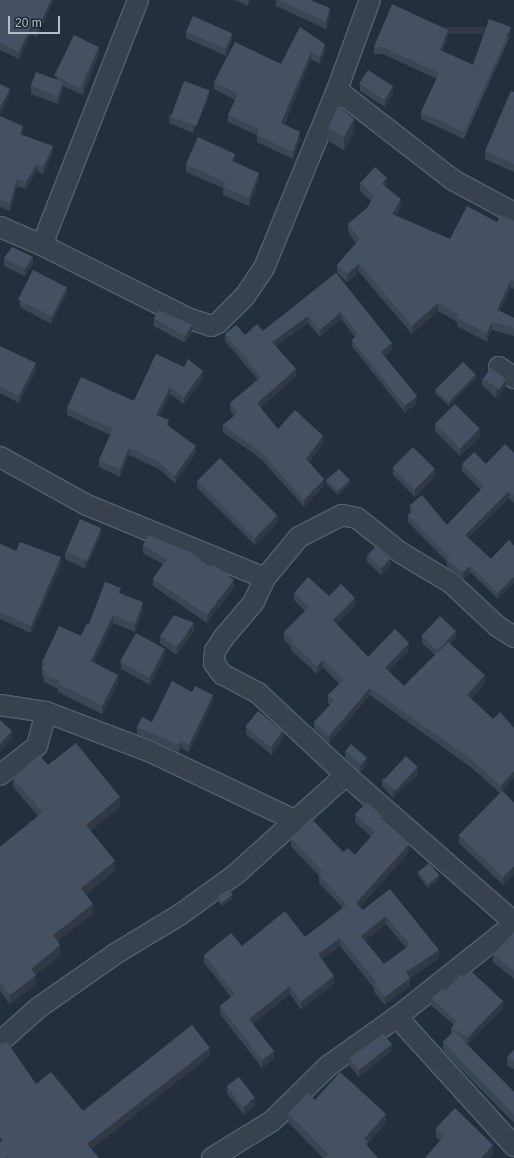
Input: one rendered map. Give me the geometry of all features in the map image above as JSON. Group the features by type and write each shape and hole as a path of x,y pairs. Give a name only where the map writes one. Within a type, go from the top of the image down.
{"street":[{"path":"42,244 138,0"},
{"path":"0,227 42,244 187,318 211,326 218,323 245,296 264,268 338,90 370,0"},
{"path":"338,90 453,180 514,213"},
{"path":"0,458 87,505 265,578"},
{"path":"212,1158 272,1121 328,1066 397,1017 514,923 346,775 258,693 222,674 214,663 215,651 254,602 265,578 299,537 342,515 357,518 401,553 451,582 497,626 514,637"},
{"path":"0,705 46,712 151,752 296,821"},
{"path":"0,775 37,746 46,712"},
{"path":"0,1042 38,1008 115,954 182,914 236,874 346,775"},
{"path":"397,1017 514,1146"}],"building":[{"path":"0,0 51,0 37,30 31,27 19,52 0,43"},
{"path":"279,0 310,0 330,8 326,22"},
{"path":"392,4 448,30 440,50 473,65 489,19 511,27 464,132 421,112 439,73 383,47 374,47"},
{"path":"193,16 232,33 225,49 186,32"},
{"path":"300,27 325,44 320,57 311,52 281,123 300,132 293,152 257,135 259,129 228,115 238,94 214,82 235,42 281,64"},
{"path":"74,35 99,47 79,88 54,75"},
{"path":"368,70 393,86 384,100 359,83"},
{"path":"36,72 63,82 58,96 31,86"},
{"path":"184,81 209,90 196,126 171,117"},
{"path":"0,84 10,89 0,108"},
{"path":"511,91 514,92 514,164 485,151"},
{"path":"338,106 354,119 344,137 328,128"},
{"path":"0,116 23,126 20,134 53,146 43,167 37,164 26,182 17,179 10,204 0,200"},
{"path":"198,137 235,154 232,161 259,173 249,198 223,187 225,182 186,164"},
{"path":"375,167 387,178 382,184 401,199 392,214 450,239 467,206 497,222 500,215 514,221 514,281 511,280 497,310 514,318 514,328 492,322 487,333 457,318 459,315 438,303 412,326 359,264 347,274 337,265 360,239 348,224 367,208 374,196 360,183"},
{"path":"12,247 33,257 25,269 4,258"},
{"path":"33,270 67,287 52,317 18,299"},
{"path":"336,273 392,343 381,352 417,396 405,406 352,340 358,334 341,312 320,330 308,316 272,342 296,369 257,403 278,429 295,410 323,436 306,459 324,479 304,500 261,452 223,425 238,413 230,403 261,377 225,334 236,325 245,335 257,324 263,331"},
{"path":"159,310 192,325 185,336 154,318"},
{"path":"0,346 36,363 19,396 0,386"},
{"path":"156,354 184,367 188,359 203,371 184,397 170,387 156,415 169,420 167,425 196,446 175,476 159,462 129,448 120,469 99,460 113,429 67,408 81,377 134,401"},
{"path":"463,362 476,375 448,402 435,390"},
{"path":"491,368 506,379 499,390 483,379"},
{"path":"455,404 480,429 460,449 435,424"},
{"path":"505,444 514,453 514,496 509,491 465,535 491,559 509,540 514,546 514,577 498,593 470,566 463,572 447,561 450,558 408,515 414,510 410,505 422,495 447,525 484,486 462,464 474,452 486,464"},
{"path":"413,447 435,469 414,489 392,468"},
{"path":"220,458 277,515 255,538 197,481"},
{"path":"339,469 350,480 338,491 326,480"},
{"path":"80,519 101,528 87,561 66,552"},
{"path":"148,535 190,552 210,567 213,564 234,580 207,615 153,579 167,559 143,546"},
{"path":"20,542 61,557 31,626 0,612 0,544 16,551"},
{"path":"377,545 391,558 381,568 367,555"},
{"path":"308,577 329,596 341,584 355,598 333,620 368,657 395,629 409,643 385,668 404,686 448,642 485,675 467,695 493,719 500,712 514,728 514,771 501,786 472,760 370,688 329,736 314,722 334,701 328,695 343,680 323,660 317,666 291,642 293,640 284,632 309,607 294,593"},
{"path":"105,582 121,588 119,593 143,602 135,624 113,615 91,661 118,675 102,706 58,684 59,681 44,674 46,671 42,669 45,663 42,662 59,626 81,636 87,623 89,624"},
{"path":"174,615 194,623 177,647 160,636"},
{"path":"440,616 456,631 438,651 422,636"},
{"path":"136,633 165,649 149,678 120,662"},
{"path":"172,681 192,692 195,686 213,695 189,745 181,741 179,745 137,727 142,717 152,722"},
{"path":"258,711 283,731 270,747 245,727"},
{"path":"0,720 12,731 0,744"},
{"path":"76,743 120,797 86,825 115,861 81,888 93,904 53,935 60,945 31,969 36,975 10,995 0,981 0,847 43,812 13,778 39,755 48,765"},
{"path":"351,744 367,758 361,765 345,751"},
{"path":"406,756 418,767 395,791 383,780"},
{"path":"502,791 514,803 514,866 503,877 459,835"},
{"path":"367,802 382,816 380,819 409,844 356,903 363,910 390,889 439,950 406,972 410,978 385,997 374,984 376,982 340,938 318,954 334,976 301,1002 290,986 249,1019 274,1051 262,1060 220,1006 235,994 204,955 231,933 242,946 285,911 305,937 347,905 319,875 322,871 291,838 311,818 343,852 348,848 355,855 375,832 355,814","holes":["386,916 410,945 384,964 361,936"]},
{"path":"429,863 439,875 429,884 418,872"},
{"path":"229,889 233,895 221,903 217,897"},
{"path":"514,932 514,971 493,954"},
{"path":"471,971 503,1001 468,1037 451,1028 457,1021 431,998 444,988 446,990 461,974 465,977"},
{"path":"192,1025 210,1048 87,1144 99,1158 0,1158 0,1142 2,1140 0,1137 0,1044 7,1042 36,1084 51,1072 83,1111"},
{"path":"454,1031 514,1092 514,1115 443,1042"},
{"path":"383,1034 392,1044 359,1070 349,1058"},
{"path":"514,1050 514,1061 507,1057"},
{"path":"340,1072 386,1114 364,1139 368,1141 366,1145 378,1158 326,1158 329,1155 288,1113 308,1093 315,1100"},
{"path":"239,1077 255,1098 243,1107 227,1086"},
{"path":"455,1108 493,1145 481,1158 425,1158 444,1136 436,1128"}]}
